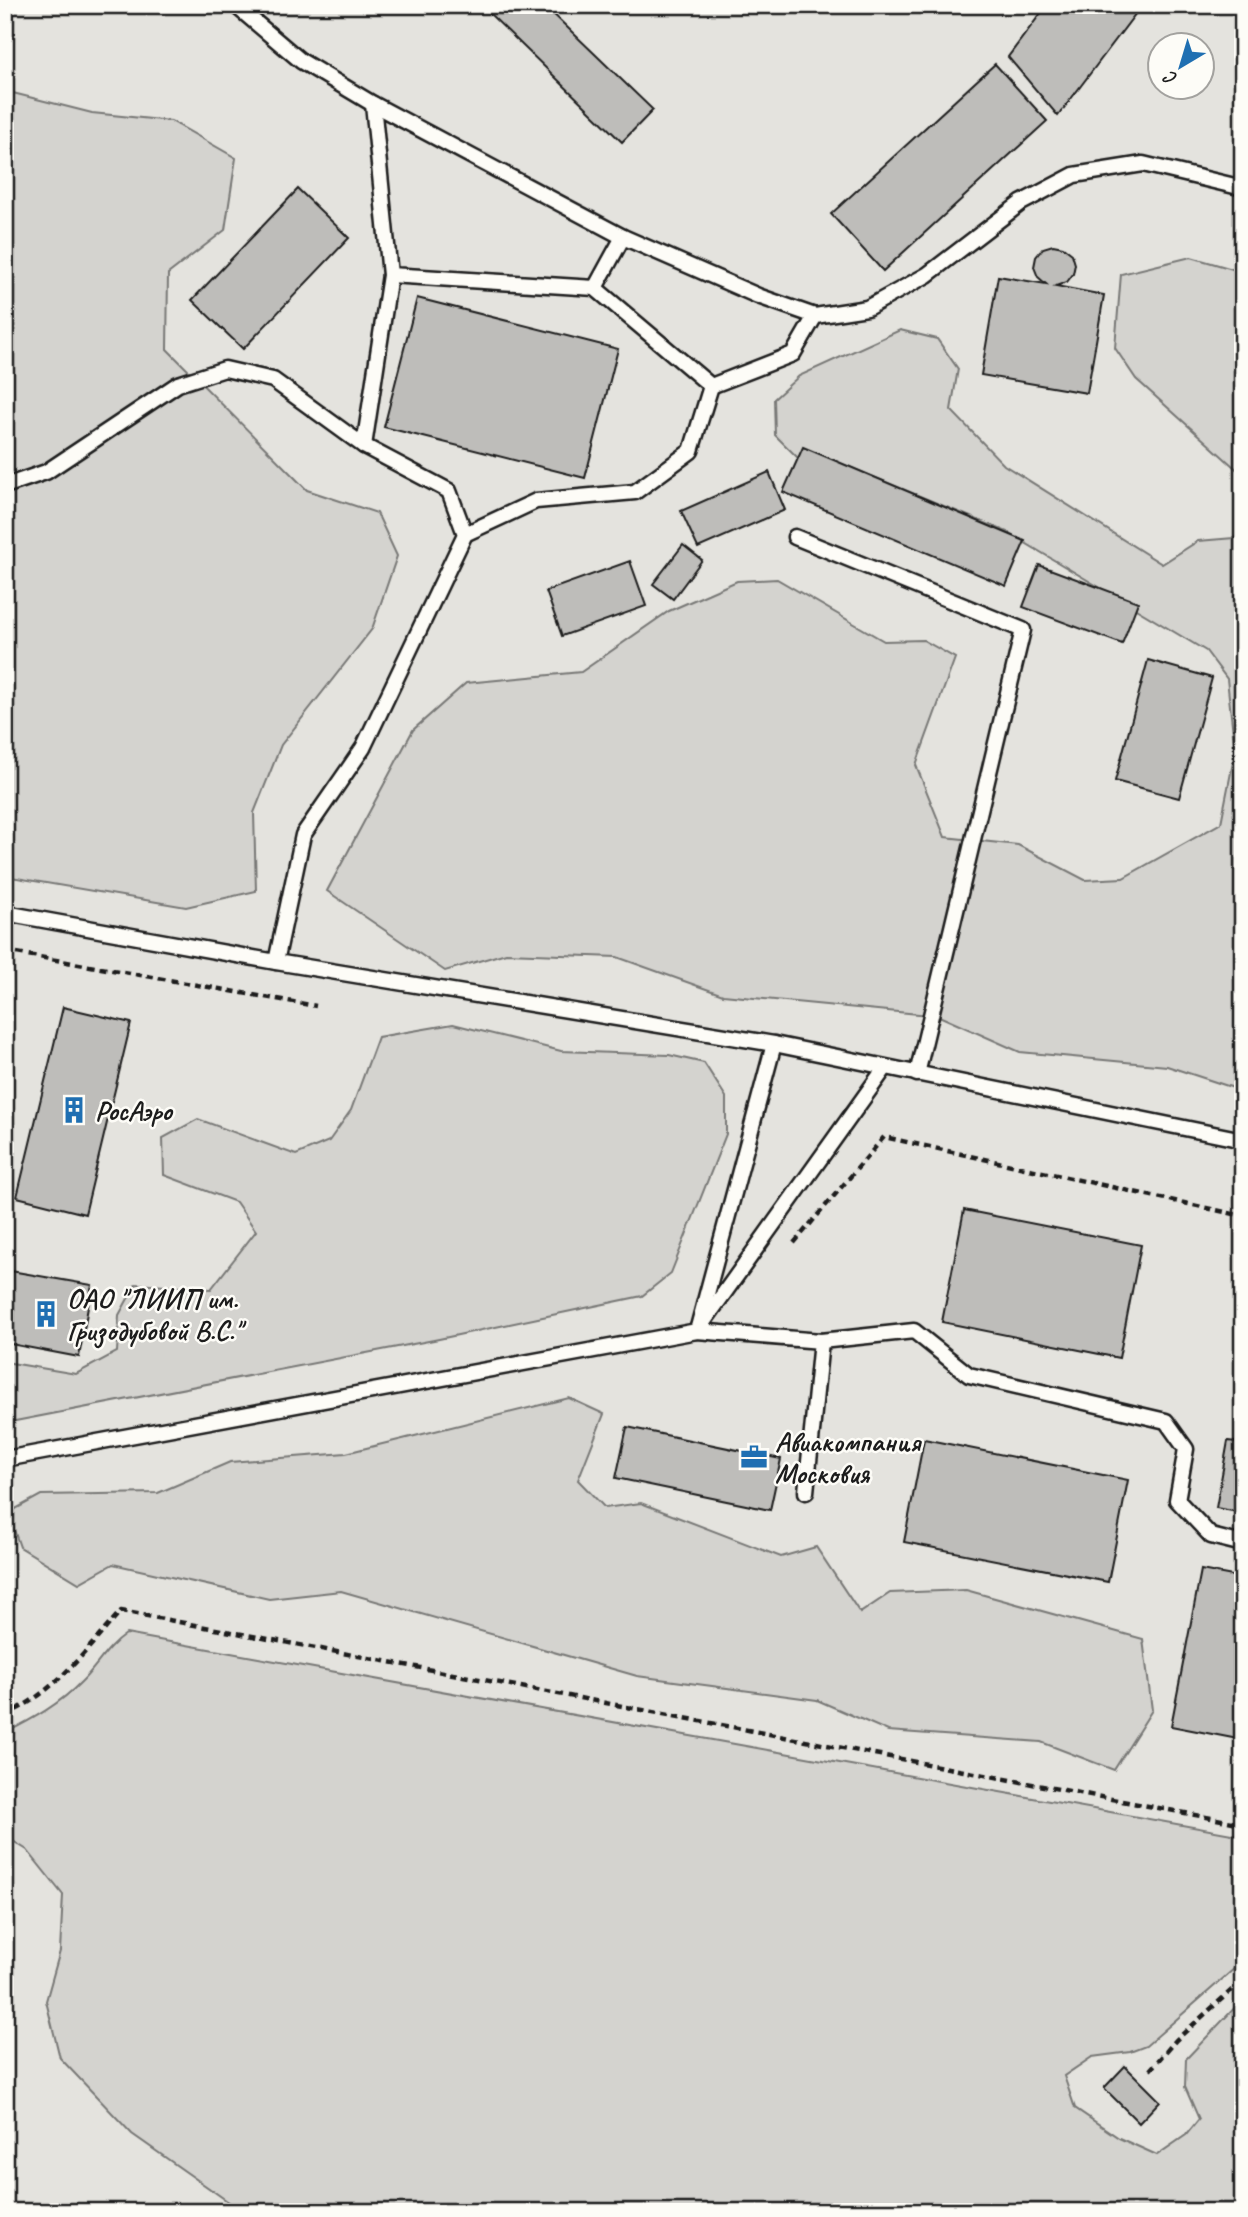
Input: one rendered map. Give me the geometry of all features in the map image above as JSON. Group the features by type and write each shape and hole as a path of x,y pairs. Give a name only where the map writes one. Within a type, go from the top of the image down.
{"lane":[{"path":"234,5 301,61 373,104 623,237 758,296 815,316 867,308 927,275 1021,203 1074,176 1143,164 1243,188"},
{"path":"364,446 390,275 373,104"},
{"path":"596,288 623,237"},
{"path":"390,275 596,288 711,386"},
{"path":"711,386 793,354 815,316"},
{"path":"5,486 46,472 178,384 225,369 273,380 364,446 449,491 465,534"},
{"path":"276,962 303,835 363,748 465,534 536,501 635,492 691,451 711,386"},
{"path":"795,537 1023,630 917,1074"},
{"path":"5,913 276,962 774,1044 1243,1140"},
{"path":"697,1331 774,1044"},
{"path":"697,1331 885,1068"},
{"path":"5,1459 697,1331 821,1341 914,1331 969,1375 1166,1421 1186,1449 1177,1500 1212,1536 1243,1544"},
{"path":"806,1492 821,1341"}],"path":[{"path":"5,951 316,1006"},
{"path":"789,1248 884,1137 1243,1216"},
{"path":"5,1715 25,1707 68,1671 121,1611 1243,1824"},
{"path":"1150,2070 1176,2040 1243,1980"}],"shaded area":[{"path":"5,5 1243,5 1243,2212 5,2212"},
{"path":"5,91 92,113 171,121 236,158 225,230 168,274 167,349 307,490 377,513 397,556 372,629 281,745 254,813 256,891 186,907 5,876"},
{"path":"1191,257 1243,272 1243,475 1136,379 1115,348 1121,274"},
{"path":"900,330 937,339 958,369 951,410 1004,465 1162,564 1198,541 1234,538 1243,531 1243,1091 1167,1066 1020,1052 939,1016 723,995 617,957 506,953 445,971 327,891 413,730 466,683 581,672 669,611 737,581 777,579 884,641 923,640 955,658 916,765 945,837 1018,845 1085,880 1123,878 1221,823 1235,752 1227,679 1206,651 1007,532 835,461 799,459 775,435 774,399 799,376"},
{"path":"453,1024 561,1051 669,1055 704,1063 726,1097 726,1134 671,1273 642,1296 439,1339 5,1423 5,1362 76,1374 117,1352 119,1315 136,1284 211,1289 256,1231 236,1202 164,1175 163,1138 198,1119 296,1155 329,1141 351,1110 378,1037"},
{"path":"569,1398 604,1414 578,1480 605,1508 641,1503 781,1557 816,1547 860,1613 890,1593 966,1590 1143,1639 1152,1710 1114,1770 1041,1742 888,1731 817,1700 637,1676 341,1591 269,1599 113,1564 79,1583 20,1547 8,1513 41,1495 158,1493 230,1462 346,1453"},
{"path":"126,1634 1243,1836 1243,1961 1146,2046 1130,2052 1092,2057 1064,2076 1075,2108 1119,2138 1157,2155 1186,2135 1199,2119 1185,2087 1186,2059 1243,1999 1243,2212 243,2212 132,2134 60,2058 46,2001 60,1951 63,1895 27,1850 5,1836 5,1733 65,1697"}],"building":[{"path":"498,5 544,5 653,110 622,142 490,14"},
{"path":"1047,5 1142,5 1058,116 1008,57"},
{"path":"995,64 1047,121 883,271 831,214"},
{"path":"298,189 349,238 243,349 192,300"},
{"path":"1053,245 1063,247 1072,254 1075,264 1073,274 1067,282 1056,286 1104,295 1087,393 981,375 998,276 1046,284 1038,277 1034,267 1036,257 1043,248"},
{"path":"417,298 618,349 585,478 384,427"},
{"path":"803,447 1025,541 1006,586 783,492"},
{"path":"769,472 785,510 698,548 681,511"},
{"path":"683,545 702,560 673,599 653,584"},
{"path":"630,561 646,606 562,636 546,591"},
{"path":"1039,565 1138,602 1122,644 1023,607"},
{"path":"1148,660 1212,678 1179,798 1115,781"},
{"name":"РосАэро","path":"63,1007 131,1023 85,1214 17,1197"},
{"path":"964,1210 1141,1245 1119,1358 942,1322"},
{"name":"ОАО \"ЛИИП им. Гризодубовой В.С.\"","path":"5,1270 92,1285 79,1357 5,1343"},
{"path":"627,1427 781,1459 770,1510 616,1478"},
{"path":"924,1439 1128,1480 1108,1582 904,1542"},
{"path":"1228,1441 1243,1443 1243,1513 1216,1508"},
{"path":"1201,1570 1243,1578 1243,1740 1171,1726"},
{"path":"1125,2066 1160,2101 1139,2123 1104,2088"}],"place":[{"name":"РосАэро","path":"74,1110"},
{"name":"ОАО \"ЛИИП им. Гризодубовой В.С.\"","path":"46,1314"},
{"name":"Авиакомпания Московия","path":"754,1457"}]}
